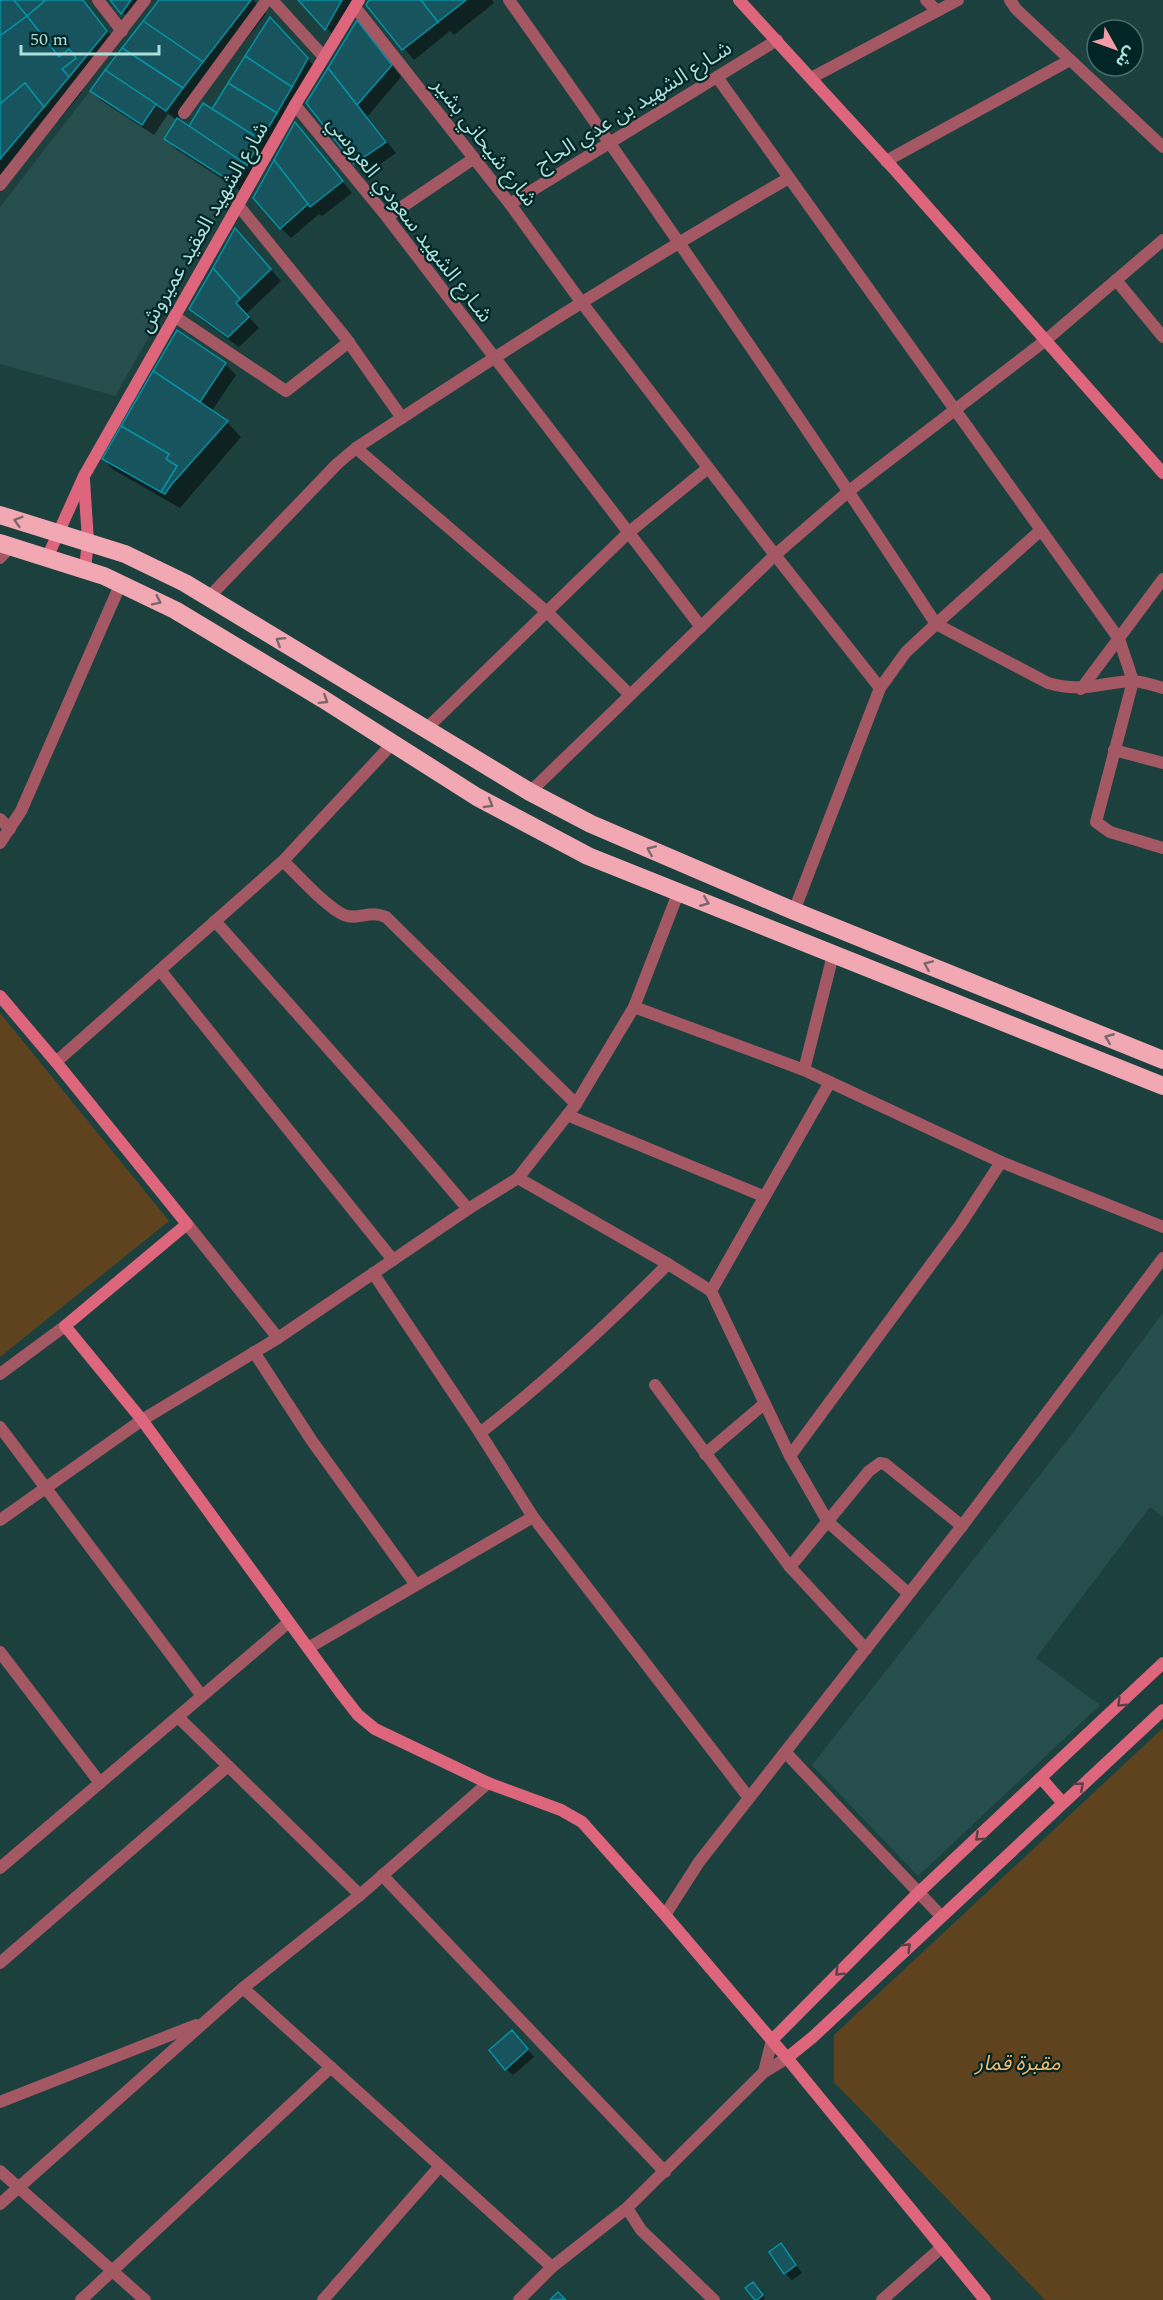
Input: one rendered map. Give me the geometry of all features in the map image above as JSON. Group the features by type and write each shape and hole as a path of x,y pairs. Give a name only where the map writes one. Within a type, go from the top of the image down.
{"highway":[{"path":"0,515 88,541 148,565 209,597 530,792 591,824 794,911 1163,1060"},
{"path":"4,549 85,569 121,583 175,610 323,699 498,809 588,856 1163,1086"},
{"path":"876,972 888,949"}],"street":[{"path":"98,0 122,31"},
{"path":"0,184 145,0"},
{"path":"184,113 269,0 324,57"},
{"path":"509,0 849,491 936,624 1048,683 1065,688 1081,689 1133,681 1163,688"},
{"path":"739,0 886,161 1163,473"},
{"path":"926,0 937,11"},
{"path":"811,78 958,0"},
{"name":"شارع الشهيد العقيد عميروش","path":"47,558 84,476 295,105 357,3"},
{"name":"شارع شيحاني بشير","path":"357,3 582,303 880,688"},
{"path":"1016,3 1070,60 1163,147"},
{"name":"شـارع الشهيد بن عدي الحاج","path":"510,204 777,40"},
{"path":"886,161 1070,60"},
{"path":"717,77 1119,639 1133,681 1113,750 1096,822 1110,832 1163,848"},
{"name":"شـارع الشهيد سعودي العروسي","path":"295,105 387,217 700,627"},
{"path":"387,217 473,159"},
{"path":"209,597 337,464 356,448 677,242 789,178"},
{"path":"238,205 349,342 402,418"},
{"path":"530,792 775,555 849,491 1046,340 1163,240"},
{"path":"1116,280 1163,337"},
{"path":"174,316 286,391 349,342"},
{"path":"356,448 547,612 630,696"},
{"path":"426,729 628,533 708,468"},
{"path":"84,476 88,541 85,569"},
{"path":"794,911 880,688 906,652 1041,530"},
{"path":"1081,689 1163,579"},
{"path":"0,843 21,811 121,583"},
{"path":"57,1062 283,861 392,744"},
{"path":"1113,750 1163,763"},
{"path":"0,819 10,830"},
{"path":"283,861 332,907 345,915 355,917 376,912 386,917 576,1104"},
{"path":"0,1520 142,1420 278,1338 468,1209 518,1178 576,1104 634,1007 679,891"},
{"path":"215,921 468,1209"},
{"path":"804,1070 833,955"},
{"path":"160,970 393,1260"},
{"path":"0,996 57,1062 278,1338"},
{"path":"634,1007 804,1070 1001,1162 1163,1227"},
{"path":"711,1291 830,1082"},
{"path":"567,1115 764,1196"},
{"path":"790,1455 960,1225 1001,1162"},
{"path":"518,1178 711,1291 764,1404 828,1522 908,1593"},
{"path":"0,1374 65,1326 187,1224"},
{"path":"665,1915 699,1862 962,1526 1163,1258"},
{"path":"480,1433 527,1396 607,1324 668,1264"},
{"path":"373,1273 533,1517 749,1798"},
{"path":"65,1326 142,1420 358,1715 375,1729 488,1783 561,1810 582,1822 772,2040 985,2300"},
{"path":"255,1352 312,1441 416,1585"},
{"path":"655,1385 790,1567 866,1649"},
{"path":"705,1454 764,1404"},
{"path":"0,1427 202,1696"},
{"path":"790,1567 869,1471 880,1464 885,1464 962,1526"},
{"path":"308,1648 533,1517"},
{"path":"0,1868 290,1622"},
{"path":"0,1652 100,1783"},
{"path":"764,2072 772,2040 919,1892 1163,1663"},
{"path":"519,2300 552,2267 627,2208 764,2072 787,2058 814,2036 1163,1710"},
{"path":"178,1717 360,1895"},
{"path":"786,1753 941,1916"},
{"path":"0,1963 228,1766"},
{"path":"1041,1778 1062,1802"},
{"path":"0,2204 243,1988 360,1895 488,1783"},
{"path":"382,1875 665,2172"},
{"path":"243,1988 552,2267"},
{"path":"0,2102 205,2021"},
{"path":"81,2300 331,2067"},
{"path":"323,2300 440,2166"},
{"path":"0,2171 145,2300"},
{"path":"627,2208 633,2221 641,2230 714,2300"},
{"path":"884,2299 942,2247"}],"shaded area":[{"path":"90,91 142,125 156,104 177,118 164,139 236,185 115,396 0,364 0,207"},
{"path":"1163,1313 1163,1517 1150,1507 1036,1658 1100,1705 918,1876 812,1765 1072,1434"}],"green space":[{"path":"0,1013 169,1221 0,1357"},
{"name":"مقبرة قمار","path":"1163,1728 1163,2300 1045,2300 834,2082 834,2035"}],"building":[{"path":"0,0 14,0 27,16 0,36"},
{"path":"14,0 46,0 27,16"},
{"path":"46,0 83,0 107,31 69,77 62,69 76,58 69,49 59,57 27,16"},
{"path":"110,0 131,0 121,14"},
{"path":"159,0 251,0 203,62 143,21"},
{"path":"298,0 342,0 325,30"},
{"path":"369,0 421,0 438,22 402,50 366,5"},
{"path":"421,0 466,0 438,22"},
{"path":"27,16 59,57 69,49 76,58 62,69 69,77 44,107 25,83 0,104 0,36"},
{"path":"270,17 308,58 292,87 245,56"},
{"path":"357,20 392,65 357,105 328,68"},
{"path":"143,21 203,62 183,88 122,48"},
{"path":"122,48 183,88 166,111 105,70"},
{"path":"245,56 292,87 277,113 228,83"},
{"path":"328,68 386,142 354,164 306,103"},
{"path":"105,70 156,104 142,125 90,91"},
{"path":"25,83 44,107 0,159 0,104"},
{"path":"228,83 277,113 261,140 212,109"},
{"path":"203,103 261,140 247,165 189,126"},
{"path":"177,118 247,165 236,185 164,139"},
{"path":"295,122 343,181 310,207 274,160"},
{"path":"274,160 308,204 280,229 253,198"},
{"path":"235,228 271,269 240,299 213,268"},
{"path":"213,268 240,299 236,303 249,317 228,337 189,309"},
{"path":"177,330 226,363 200,402 153,371"},
{"path":"153,371 228,421 165,494 161,492 177,466 166,459 169,454 121,426"},
{"path":"121,426 169,454 166,459 177,466 161,492 102,459"},
{"path":"512,2030 528,2049 505,2070 489,2050"},
{"path":"781,2243 796,2265 784,2274 769,2252"},
{"path":"753,2282 763,2295 757,2300 745,2288"},
{"path":"558,2292 565,2299 550,2300"}]}
